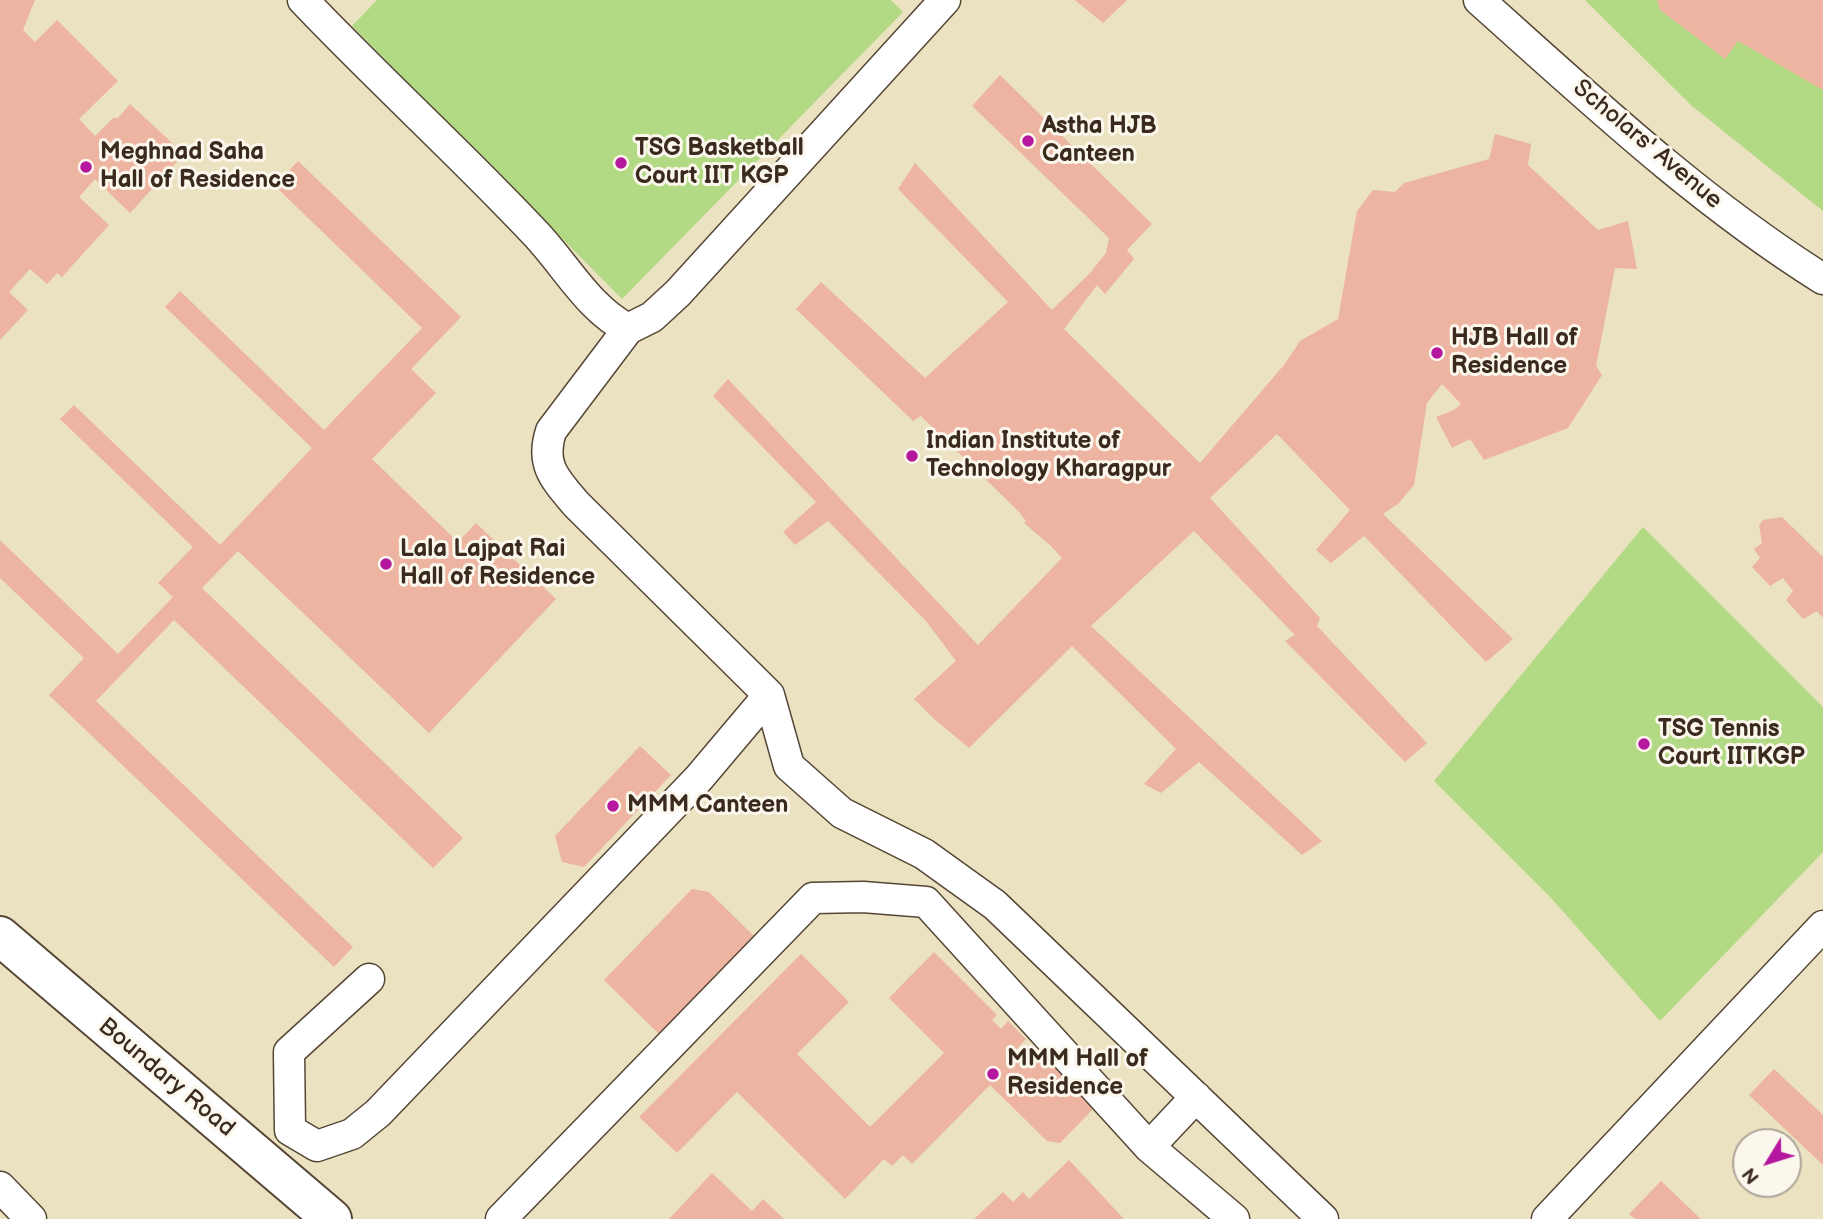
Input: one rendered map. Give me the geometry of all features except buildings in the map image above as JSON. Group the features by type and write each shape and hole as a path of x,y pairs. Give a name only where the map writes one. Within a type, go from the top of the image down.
{"main road":[{"name":"Boundary Road","path":"0,936 332,1219"}],"street":[{"path":"303,0 537,236 595,306 611,320 628,329"},
{"path":"945,0 678,293 652,317 628,329 551,431 546,447 548,464 559,484 576,504 769,695 789,766 842,813 924,854 995,905 1323,1219"},
{"name":"Scholars' Avenue","path":"1479,0 1660,161 1772,247 1823,279"},
{"path":"369,979 289,1052 290,1130 317,1146 352,1134 378,1113 699,778 769,695"},
{"path":"501,1219 813,898 863,897 926,902 1149,1147 1234,1219"},
{"path":"1547,1219 1823,926"},
{"path":"1149,1147 1195,1097"},
{"path":"0,1187 31,1219"}],"green space":[{"name":"TSG Basketball Court IIT KGP","path":"377,0 891,0 903,12 622,299 352,26"},
{"path":"1585,0 1823,0 1823,211 1692,106"},
{"name":"TSG Tennis Court IITKGP","path":"1643,527 1823,707 1823,852 1660,1021 1552,899 1434,781"}],"place":[{"name":"Astha HJB Canteen","path":"1028,141"},
{"name":"TSG Basketball Court IIT KGP","path":"621,163"},
{"name":"Meghnad Saha Hall of Residence","path":"86,167"},
{"name":"HJB Hall of Residence","path":"1437,353"},
{"name":"Indian Institute of Technology Kharagpur","path":"912,456"},
{"name":"Lala Lajpat Rai Hall of Residence","path":"386,564"},
{"name":"TSG Tennis Court IITKGP","path":"1644,744"},
{"name":"MMM Canteen","path":"613,806"},
{"name":"MMM Hall of Residence","path":"993,1074"}]}
